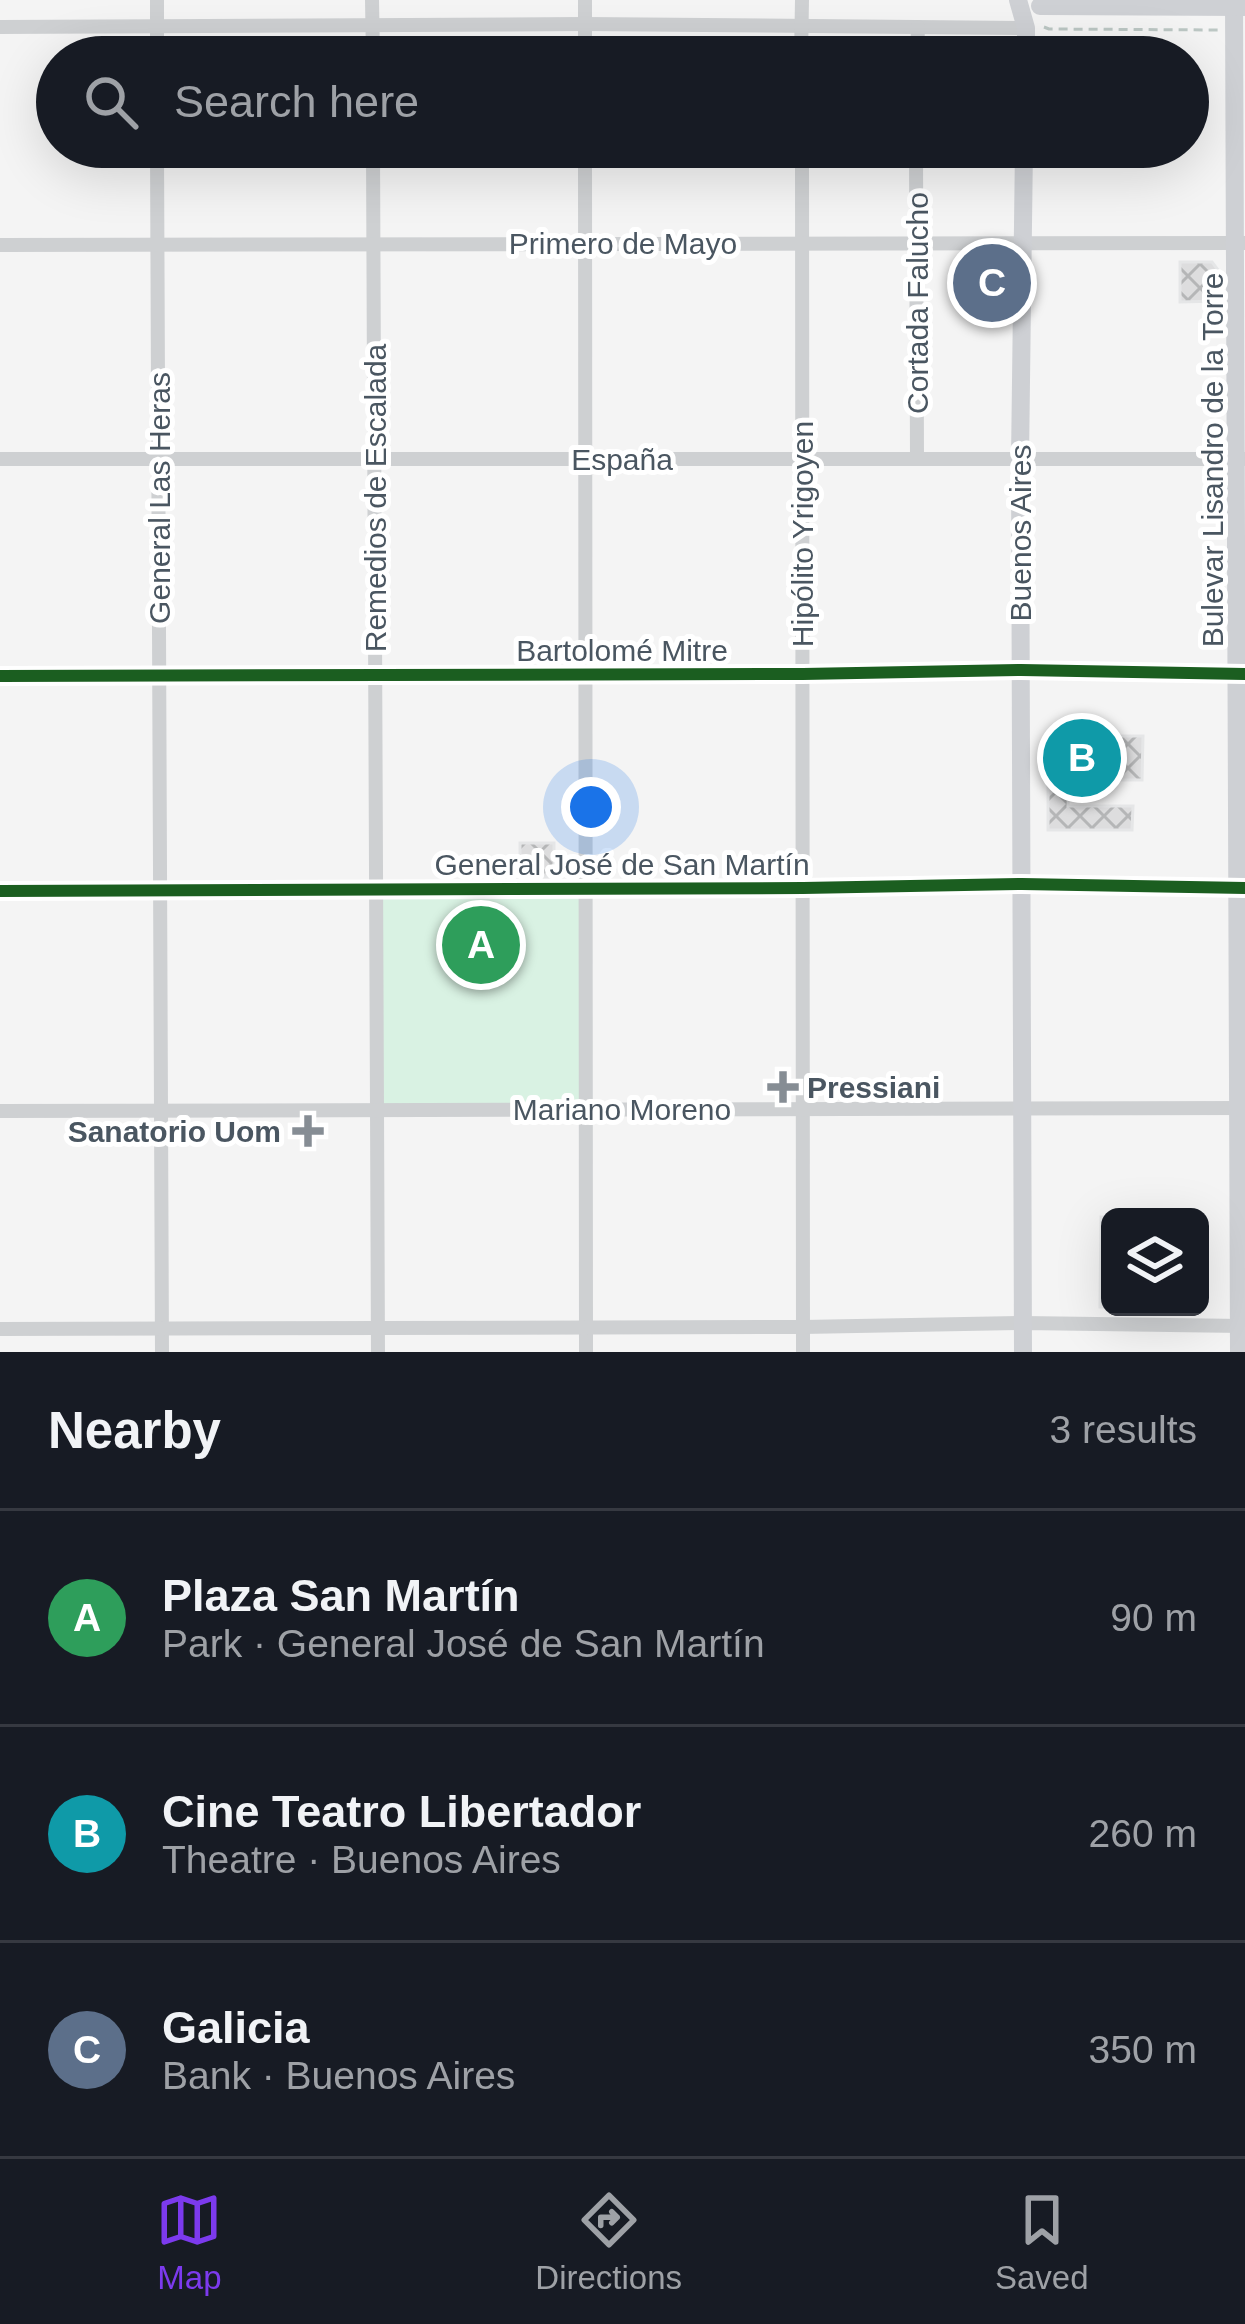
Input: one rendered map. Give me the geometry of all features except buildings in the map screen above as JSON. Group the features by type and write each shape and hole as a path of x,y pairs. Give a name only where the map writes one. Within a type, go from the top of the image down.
{"street":[{"path":"157,0 157,36"},
{"path":"372,0 373,36"},
{"path":"584,36 585,0"},
{"path":"801,36 802,0"},
{"path":"1018,0 1034,13"},
{"path":"0,27 918,27 1034,13 1238,5"},
{"name":"Bulevar Lisandro de la Torre","path":"1238,5 1239,1352"},
{"path":"918,27 918,36"},
{"name":"General Las Heras","path":"158,168 162,1352"},
{"name":"Remedios de Escalada","path":"374,168 378,1352"},
{"path":"585,168 586,1352"},
{"name":"Hipólito Yrigoyen","path":"802,168 803,1352"},
{"name":"Cortada Falucho","path":"916,168 917,459"},
{"name":"Buenos Aires","path":"1023,1352 1024,168"},
{"name":"Primero de Mayo","path":"0,245 1241,243"},
{"name":"España","path":"0,459 1240,459"},
{"name":"Bartolomé Mitre","path":"0,676 1021,670 1240,674"},
{"name":"General José de San Martín","path":"0,890 1022,884 1241,888"},
{"name":"Mariano Moreno","path":"0,1111 1242,1108"},
{"path":"0,1329 1242,1326"}],"path":[{"path":"1034,13 1049,29 1240,30"}],"green space":[{"path":"585,888 586,1108 378,1110 377,889"}],"cycle path":[{"path":"0,676 1021,670 1245,674"},
{"path":"0,891 1022,884 1245,888"}],"place":[{"name":"Galicia","path":"992,283"},
{"name":"Cine Teatro Libertador","path":"1082,758"},
{"name":"Plaza San Martín","path":"481,945"},
{"name":"Pressiani","path":"783,1087"},
{"name":"Sanatorio Uom","path":"308,1131"}]}
